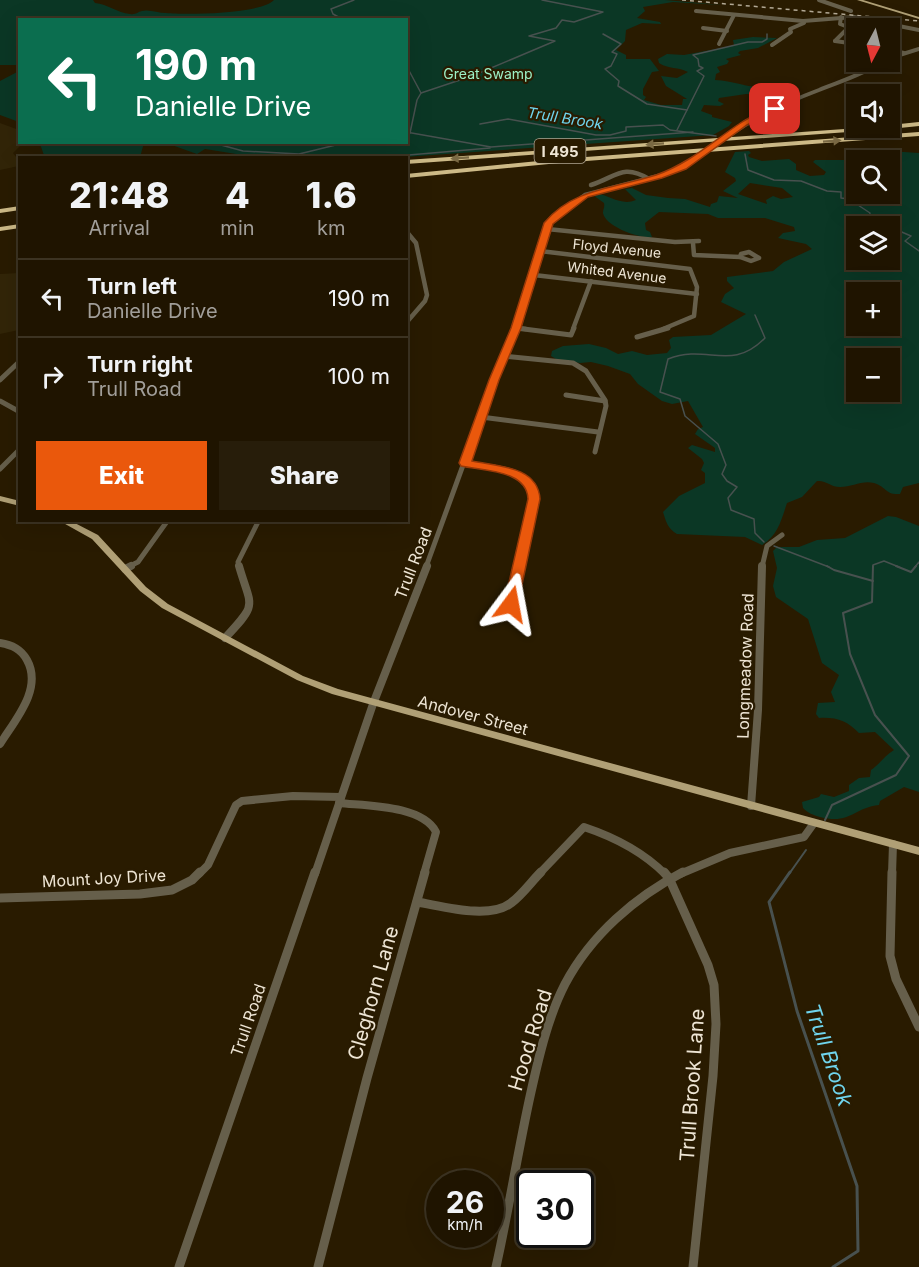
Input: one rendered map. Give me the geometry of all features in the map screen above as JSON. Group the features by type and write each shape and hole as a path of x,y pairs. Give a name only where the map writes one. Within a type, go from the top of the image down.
{"highway":[{"path":"900,125 919,124"},
{"name":"I 495","path":"408,162 846,130"},
{"name":"I 495","path":"408,176 559,161 919,134"},
{"path":"0,211 18,208"},
{"path":"0,229 18,226"}],"main road":[{"path":"859,0 919,18"},
{"path":"0,498 18,503"},
{"name":"Andover Street","path":"68,522 95,537 143,589 165,606 300,678 335,692 919,850"}],"street":[{"path":"819,0 851,11"},
{"path":"696,11 809,21 850,18"},
{"path":"719,44 728,31 734,15"},
{"path":"841,17 840,24 846,26"},
{"path":"772,45 791,32 790,29 809,21"},
{"path":"900,26 919,30"},
{"path":"703,28 728,31"},
{"path":"902,31 907,28"},
{"path":"835,41 846,30"},
{"path":"835,41 846,43"},
{"path":"900,56 919,49"},
{"path":"900,52 907,54"},
{"name":"Trull Road","path":"179,1267 373,704 465,463 503,356 516,328 550,220 582,196 679,169 750,120 818,90 867,72"},
{"path":"591,185 626,169 635,170 649,179"},
{"path":"547,229 693,243 699,241"},
{"path":"408,233 416,243 426,295 425,301 408,321"},
{"path":"693,243 694,255 740,257"},
{"name":"Floyd Avenue","path":"540,251 690,269 696,280 697,294"},
{"name":"Whited Avenue","path":"534,275 697,294"},
{"path":"516,328 572,335 591,281"},
{"path":"637,337 690,320 694,313 697,294"},
{"path":"503,356 575,364 586,371 605,401 604,417 598,432 595,452"},
{"path":"0,380 18,364"},
{"path":"566,395 605,401"},
{"path":"0,401 18,411"},
{"path":"481,417 598,432"},
{"path":"0,469 18,451"},
{"path":"465,463 517,474 527,480 534,491 511,604"},
{"path":"125,569 138,562 167,522"},
{"path":"225,638 251,604 250,594 238,562 258,522"},
{"name":"Longmeadow Road","path":"751,806 758,710 762,560 767,546 782,535"},
{"path":"0,643 12,645 21,651 29,661 33,672 32,685 26,701 0,744"},
{"name":"Mount Joy Drive","path":"0,898 140,894 172,890 192,880 208,865 236,805 242,801 293,796 340,800"},
{"name":"Cleghorn Lane","path":"318,1267 367,1078 436,832 430,820 412,813 340,800"},
{"name":"Hood Road","path":"496,1267 537,1072 555,1008 580,962 612,923 669,878 719,856 804,837 814,823"},
{"path":"417,902 478,912 496,911 510,904 584,827 611,836 657,865 669,878"},
{"path":"892,844 890,956 896,979 919,1027"},
{"name":"Trull Brook Lane","path":"669,878 708,965 716,1004 714,1076 693,1267"}],"shaded area":[{"path":"0,123 18,130 18,144 22,144 13,153 18,160 18,166 0,170"},
{"path":"18,273 18,330 0,334 0,274"}],"green space":[{"name":"Great Swamp","path":"0,0 93,0 95,3 132,14 145,11 176,14 240,11 266,5 274,0 665,0 722,5 673,2 643,7 645,11 637,18 661,24 642,23 626,30 625,41 616,50 626,55 626,59 650,59 659,71 652,72 643,89 643,95 646,97 644,100 661,105 682,105 683,99 687,99 666,86 661,76 677,78 688,72 662,65 658,59 667,54 684,55 727,47 734,45 733,40 753,37 777,38 758,48 740,51 738,53 741,55 726,59 729,61 727,64 717,67 720,72 716,74 715,80 770,88 771,91 769,94 746,94 719,98 718,101 724,104 720,106 704,105 701,111 712,117 732,122 713,135 408,157 249,156 205,149 197,154 169,144 408,144 408,18 18,18 18,65 0,65"},
{"path":"18,72 18,122 0,115 0,81"},
{"path":"40,144 144,144 140,156 44,156"},
{"path":"749,151 751,153 749,157 762,161 789,159 796,164 796,170 810,176 824,175 826,172 813,162 815,160 846,160 846,204 900,204 900,152 919,153 919,483 903,487 900,494 895,494 874,483 865,482 840,487 817,481 802,497 787,503 781,522 762,545 745,537 677,534 668,525 663,512 679,496 705,483 705,473 701,470 704,463 688,448 692,445 715,452 715,448 695,434 703,427 688,401 672,404 662,401 638,384 630,374 608,366 556,359 551,356 552,351 563,346 589,344 618,354 632,351 647,355 667,353 671,348 669,340 673,337 711,335 746,314 721,302 725,294 734,288 727,281 727,277 773,271 784,262 812,249 806,244 778,238 783,233 795,231 794,227 765,218 718,218 708,214 659,212 645,223 646,230 652,237 639,236 623,231 610,223 603,213 604,203 593,195 596,193 631,202 636,200 625,189 632,188 646,195 685,199 710,207 711,204 717,202 719,196 738,198 723,191 736,181 725,172 735,152","holes":["750,183 782,188 793,197 781,199 773,196 766,200 767,204 738,194"]},
{"path":"888,516 919,526 919,792 904,787 880,801 879,805 863,809 845,818 820,817 805,810 802,802 819,797 821,794 834,797 849,791 849,785 859,778 870,777 871,770 894,750 875,732 859,733 841,721 819,718 816,714 818,703 835,702 831,692 839,675 822,663 808,619 776,597 773,586 777,568 773,551 777,547 799,547 817,540 845,538"}],"waterway":[{"path":"340,18 333,14 331,9 354,0"},
{"path":"421,93 472,76 555,41 529,36 556,28 562,20 574,22 603,12 542,0"},
{"path":"603,34 621,44 612,52 617,54 611,66 605,69 619,81 618,86 647,104 687,110"},
{"path":"687,110 704,76 697,71 703,68 699,66 698,59 693,55 748,42 762,42 767,39 767,34"},
{"path":"408,69 421,93"},
{"path":"410,133 417,100 421,93"},
{"path":"677,130 687,110"},
{"name":"Trull Brook","path":"480,124 508,119 596,135 610,135 626,131 626,127 663,125 670,130 688,132"},
{"path":"410,133 491,147 688,132"},
{"path":"688,132 716,136"},
{"path":"688,132 693,132"},
{"path":"217,144 243,151 299,154 340,144"},
{"path":"397,156 490,148"},
{"path":"745,154 748,170 774,180 801,181 827,191 841,192 841,198 849,199 870,213 870,216"},
{"name":"Trull Brook","path":"900,231 911,236 905,241 919,251"},
{"path":"755,315 765,338 741,354 729,356 695,354 668,359 660,392 680,399 685,416 718,444 726,465 722,474 727,481 737,487 728,498 731,510 754,519 755,533 764,542"},
{"path":"774,546 828,567"},
{"name":"Trull Brook","path":"873,566 884,561 899,567"},
{"name":"Trull Brook","path":"915,567 919,562"},
{"name":"Trull Brook","path":"873,566 873,581"},
{"name":"Trull Brook","path":"896,566 911,572 916,566"},
{"path":"828,567 873,581"},
{"name":"Trull Brook","path":"825,820 832,805 896,775 909,756 875,715 850,654 843,613 872,602 873,581"},
{"name":"Trull Brook","path":"789,874 806,850"},
{"name":"Trull Brook","path":"790,872 769,902 797,1011 857,1186 858,1251 833,1267"}],"railway":[{"path":"682,0 919,21"}],"route":[{"path":"511,604 535,494 532,485 517,474 465,463 503,356 516,328 548,223 585,195 659,176 683,167 744,123 775,109"}]}
